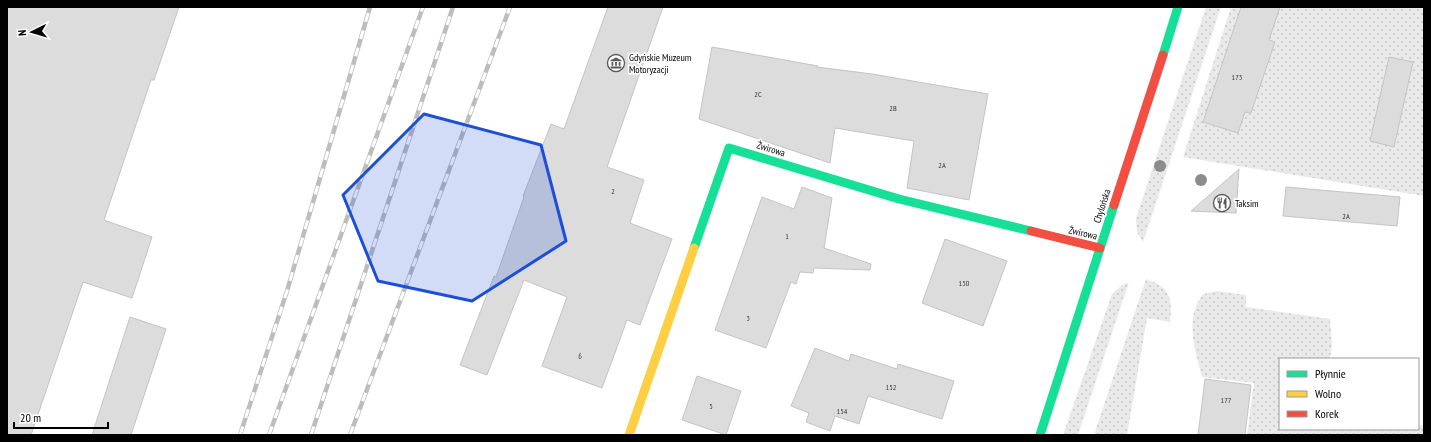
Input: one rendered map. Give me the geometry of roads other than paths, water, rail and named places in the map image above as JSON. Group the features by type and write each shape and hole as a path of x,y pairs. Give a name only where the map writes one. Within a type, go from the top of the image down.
{"street":[{"name":"Chylońska","path":"1040,435 1178,7"},
{"name":"Żwirowa","path":"629,435 729,148 899,199 1100,248"}],"railway":[{"path":"240,435 287,291 370,7"},
{"path":"269,435 423,7"},
{"path":"311,435 453,7"},
{"path":"350,435 510,7"}],"place":[{"name":"Gdyńskie Muzeum Motoryzacji","path":"616,63"},
{"name":"Taksim","path":"1222,203"}]}
